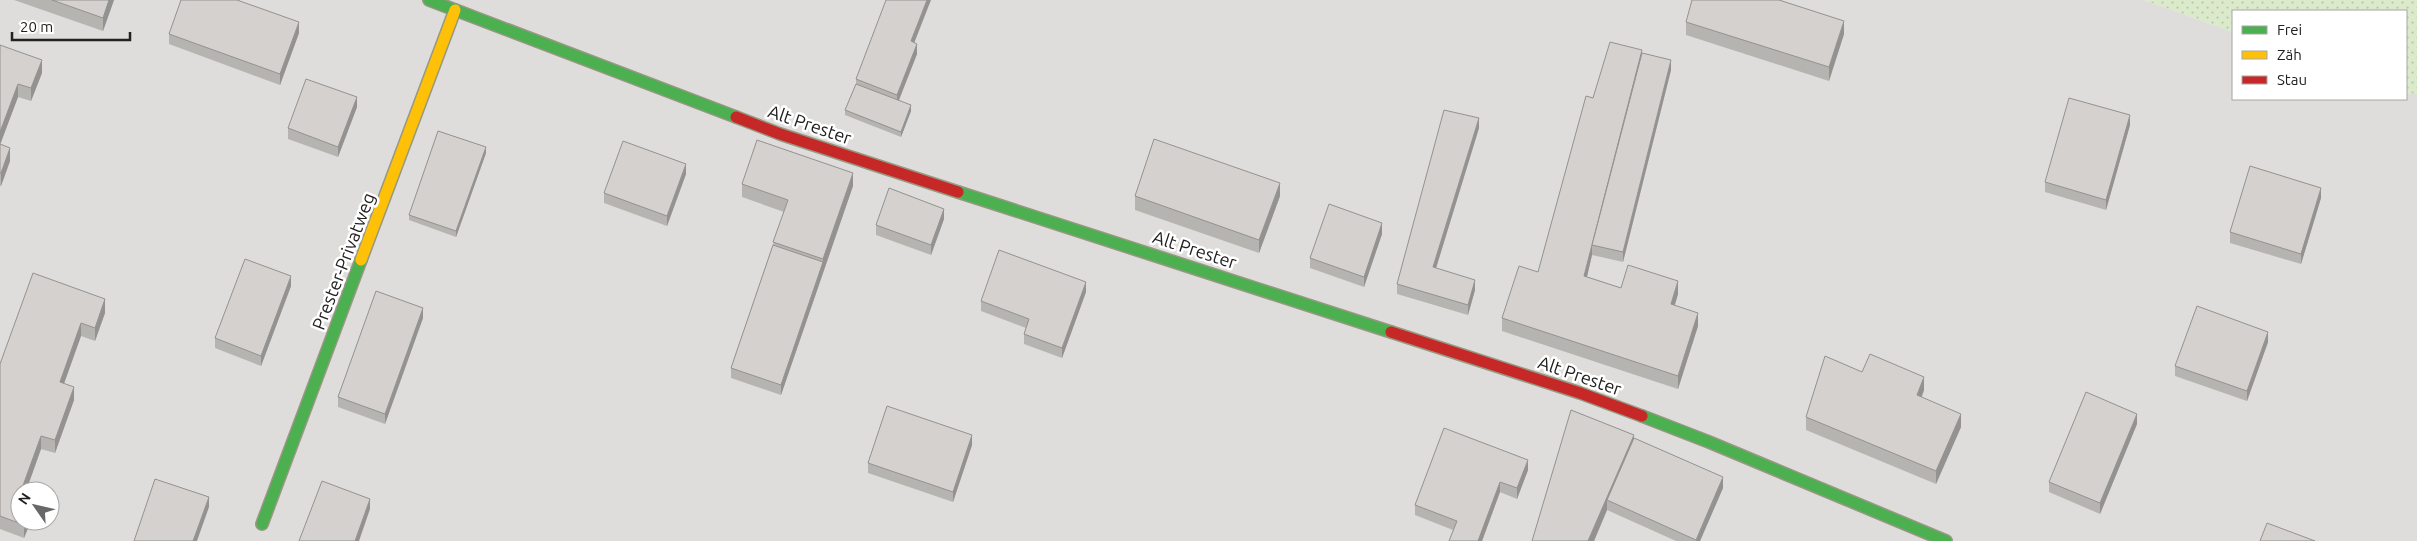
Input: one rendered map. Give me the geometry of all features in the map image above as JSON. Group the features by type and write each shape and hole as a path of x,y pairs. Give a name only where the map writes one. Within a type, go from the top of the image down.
{"main road":[{"name":"Alt Prester","path":"429,0 780,134 1598,400 1709,442 1946,541"},
{"name":"Prester-Privatweg","path":"262,524 456,10"}],"shaded area":[{"path":"0,0 2144,0 2232,32 2232,100 2407,100 2407,93 2417,94 2417,541 0,541"}],"green space":[{"path":"2144,0 2417,0 2417,94 2407,93 2407,10 2232,10 2232,32"}],"building":[{"path":"52,0 109,0 103,18"},
{"path":"181,0 237,0 299,22 280,74 169,34"},
{"path":"886,0 927,0 911,41 917,44 897,95 856,79"},
{"path":"1692,0 1779,0 1844,21 1829,67 1686,22"},
{"path":"1610,42 1642,50 1584,276 1621,288 1628,265 1678,281 1671,304 1698,313 1678,376 1502,318 1519,266 1538,272 1586,96 1593,98"},
{"path":"0,45 42,60 31,88 18,84 0,132"},
{"path":"1642,53 1671,60 1623,252 1592,245"},
{"path":"306,79 357,97 338,147 288,128"},
{"path":"856,84 911,105 901,132 845,110"},
{"path":"2069,98 2130,115 2106,200 2045,182"},
{"path":"1444,110 1479,118 1433,267 1475,280 1468,305 1397,284"},
{"path":"438,131 486,147 456,231 409,215"},
{"path":"1154,139 1280,183 1259,240 1135,196"},
{"path":"757,140 853,173 823,259 773,242 788,200 742,184"},
{"path":"623,141 686,164 667,216 604,193"},
{"path":"0,144 10,148 1,173 0,173"},
{"path":"2250,166 2321,188 2301,254 2230,232"},
{"path":"889,188 944,209 931,245 876,225"},
{"path":"1329,204 1382,223 1364,277 1310,258"},
{"path":"773,245 823,262 781,385 731,368"},
{"path":"999,250 1086,282 1062,348 1024,334 1029,319 981,301"},
{"path":"245,259 291,276 261,356 215,338"},
{"path":"33,273 105,299 95,328 81,323 60,382 74,387 55,440 41,436 25,481 10,481 10,520 0,516 0,364"},
{"path":"376,291 423,308 385,414 338,397"},
{"path":"2197,306 2268,332 2247,391 2175,366"},
{"path":"1870,354 1924,377 1917,395 1961,414 1936,471 1806,417 1825,356 1862,372"},
{"path":"2086,392 2137,414 2100,503 2049,482"},
{"path":"887,406 972,435 953,492 868,463"},
{"path":"1571,410 1634,435 1588,541 1532,541"},
{"path":"1444,428 1528,460 1517,488 1500,482 1478,541 1449,541 1457,521 1415,505"},
{"path":"1634,438 1723,477 1696,540 1607,500"},
{"path":"155,479 209,497 193,541 134,541"},
{"path":"322,481 370,499 355,541 299,541"},
{"path":"2267,523 2315,541 2260,541"}],"traffic: fast":[{"path":"429,0 736,117"},
{"path":"958,192 1391,332"},
{"path":"262,524 361,260"},
{"path":"1642,416 1946,541"}],"traffic: slow":[{"path":"361,260 455,10"}],"traffic: jam":[{"path":"736,117 780,134 958,192"},
{"path":"1391,332 1580,393 1642,416"}]}
